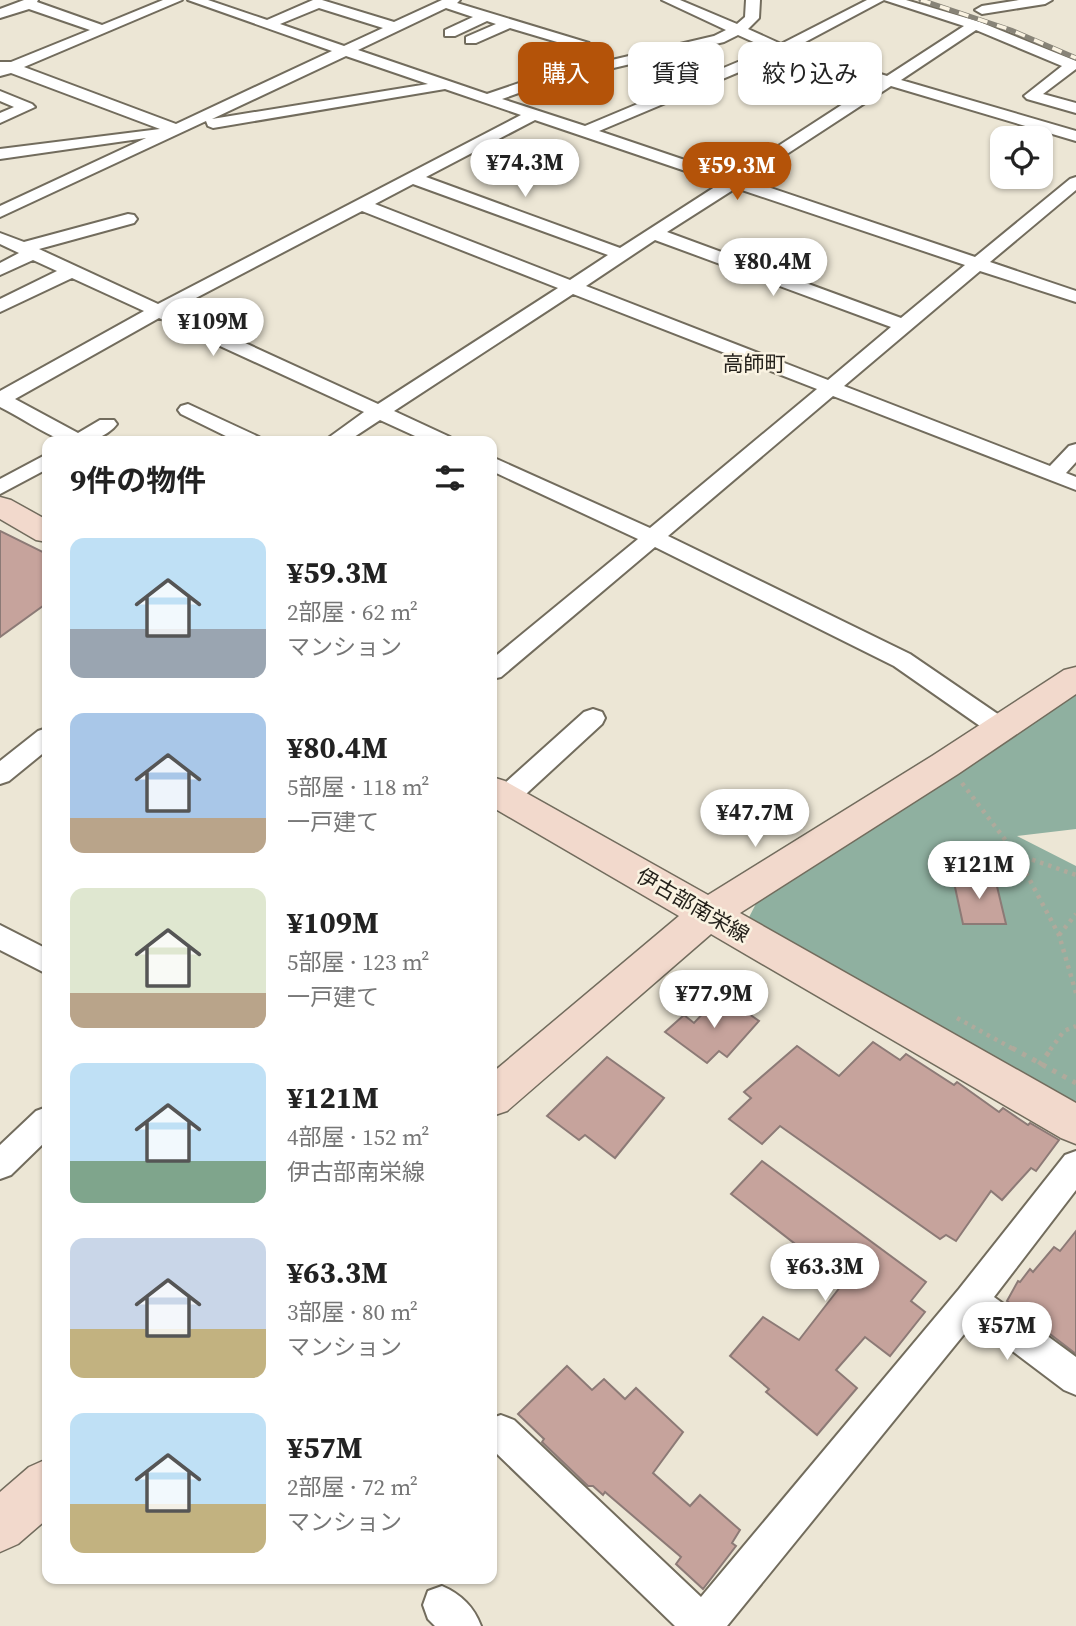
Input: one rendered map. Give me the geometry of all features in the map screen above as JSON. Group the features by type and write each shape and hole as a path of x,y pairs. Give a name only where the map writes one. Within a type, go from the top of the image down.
{"street":[{"path":"4,67 174,0"},
{"path":"195,0 1076,298"},
{"path":"669,0 765,42"},
{"path":"486,99 536,82 719,39 740,29 752,18 753,0"},
{"path":"797,42 878,0"},
{"path":"891,0 1014,23"},
{"path":"341,436 891,82 976,14 1045,0"},
{"path":"0,14 30,2 103,30"},
{"path":"0,212 449,2 571,42"},
{"path":"268,24 318,3 395,27"},
{"path":"394,10 416,17"},
{"path":"976,14 1072,65 1032,96 1076,108"},
{"path":"450,33 486,16"},
{"path":"471,40 509,23"},
{"path":"1056,42 1076,51"},
{"path":"4,67 179,128"},
{"path":"584,132 738,68"},
{"path":"882,79 1076,136"},
{"path":"0,154 446,85"},
{"path":"0,96 26,107 0,118"},
{"path":"0,399 158,311 532,115"},
{"path":"413,178 623,255"},
{"path":"497,667 1076,182"},
{"path":"363,205 576,286 1076,484"},
{"path":"0,270 28,251 128,219"},
{"path":"655,234 905,326"},
{"path":"0,238 432,436"},
{"path":"0,306 71,271"},
{"path":"0,399 70,436"},
{"path":"188,410 242,436"},
{"path":"85,436 107,424"},
{"path":"1053,475 1076,450"},
{"path":"0,488 42,463"},
{"path":"497,465 654,538 902,660 999,727"},
{"path":"0,506 42,530"},
{"path":"497,1094 708,914 945,765 1076,678"},
{"path":"499,794 593,718"},
{"path":"0,775 42,741"},
{"name":"伊古部南栄線","path":"499,794 1076,1125"},
{"path":"0,936 42,960"},
{"path":"0,1165 42,1125"},
{"path":"497,1434 501,1433 702,1626 971,1300 1076,1165"},
{"path":"971,1300 1076,1378"},
{"path":"0,1526 42,1489"}],"path":[{"path":"958,778 1016,854 1059,935 1076,993"},
{"path":"1016,854 1076,875"},
{"path":"1059,935 1076,914"},
{"path":"1020,1093 1064,1031 1076,1026"}],"green space":[{"path":"1076,693 1076,829 1017,836 1076,866 1076,1111 746,923 760,896","holes":["953,878 995,878 1006,924 963,924"]}],"building":[{"path":"0,531 42,552 42,607 0,637"},
{"path":"953,878 995,878 1006,924 963,924"},
{"path":"721,994 759,1021 727,1057 719,1051 707,1063 665,1032 684,1015 694,1023"},
{"path":"873,1042 900,1060 906,1054 954,1085 957,1082 999,1112 1003,1108 1028,1125 1030,1123 1059,1140 1036,1171 1031,1168 1002,1200 991,1191 956,1241 946,1235 940,1239 780,1126 762,1144 729,1119 751,1098 744,1092 797,1046 839,1076"},
{"path":"607,1057 664,1098 615,1158 585,1135 579,1140 547,1116"},
{"path":"762,1161 926,1282 911,1301 925,1312 890,1356 865,1337 836,1370 857,1388 817,1435 766,1392 769,1389 730,1356 763,1317 799,1340 844,1282 731,1194"},
{"path":"1076,1231 1076,1354 1007,1301 1018,1281 1020,1282 1030,1269 1033,1272 1054,1247 1060,1251"},
{"path":"567,1366 592,1390 604,1379 625,1399 636,1388 683,1432 653,1473 690,1506 700,1495 740,1530 732,1543 736,1546 703,1589 676,1564 681,1557 605,1492 603,1495 593,1486 588,1486 542,1442 544,1439 518,1414"}],"railway":[{"path":"921,0 1011,30 1076,58"}],"district":[{"name":"高師町","path":"754,363"}]}
